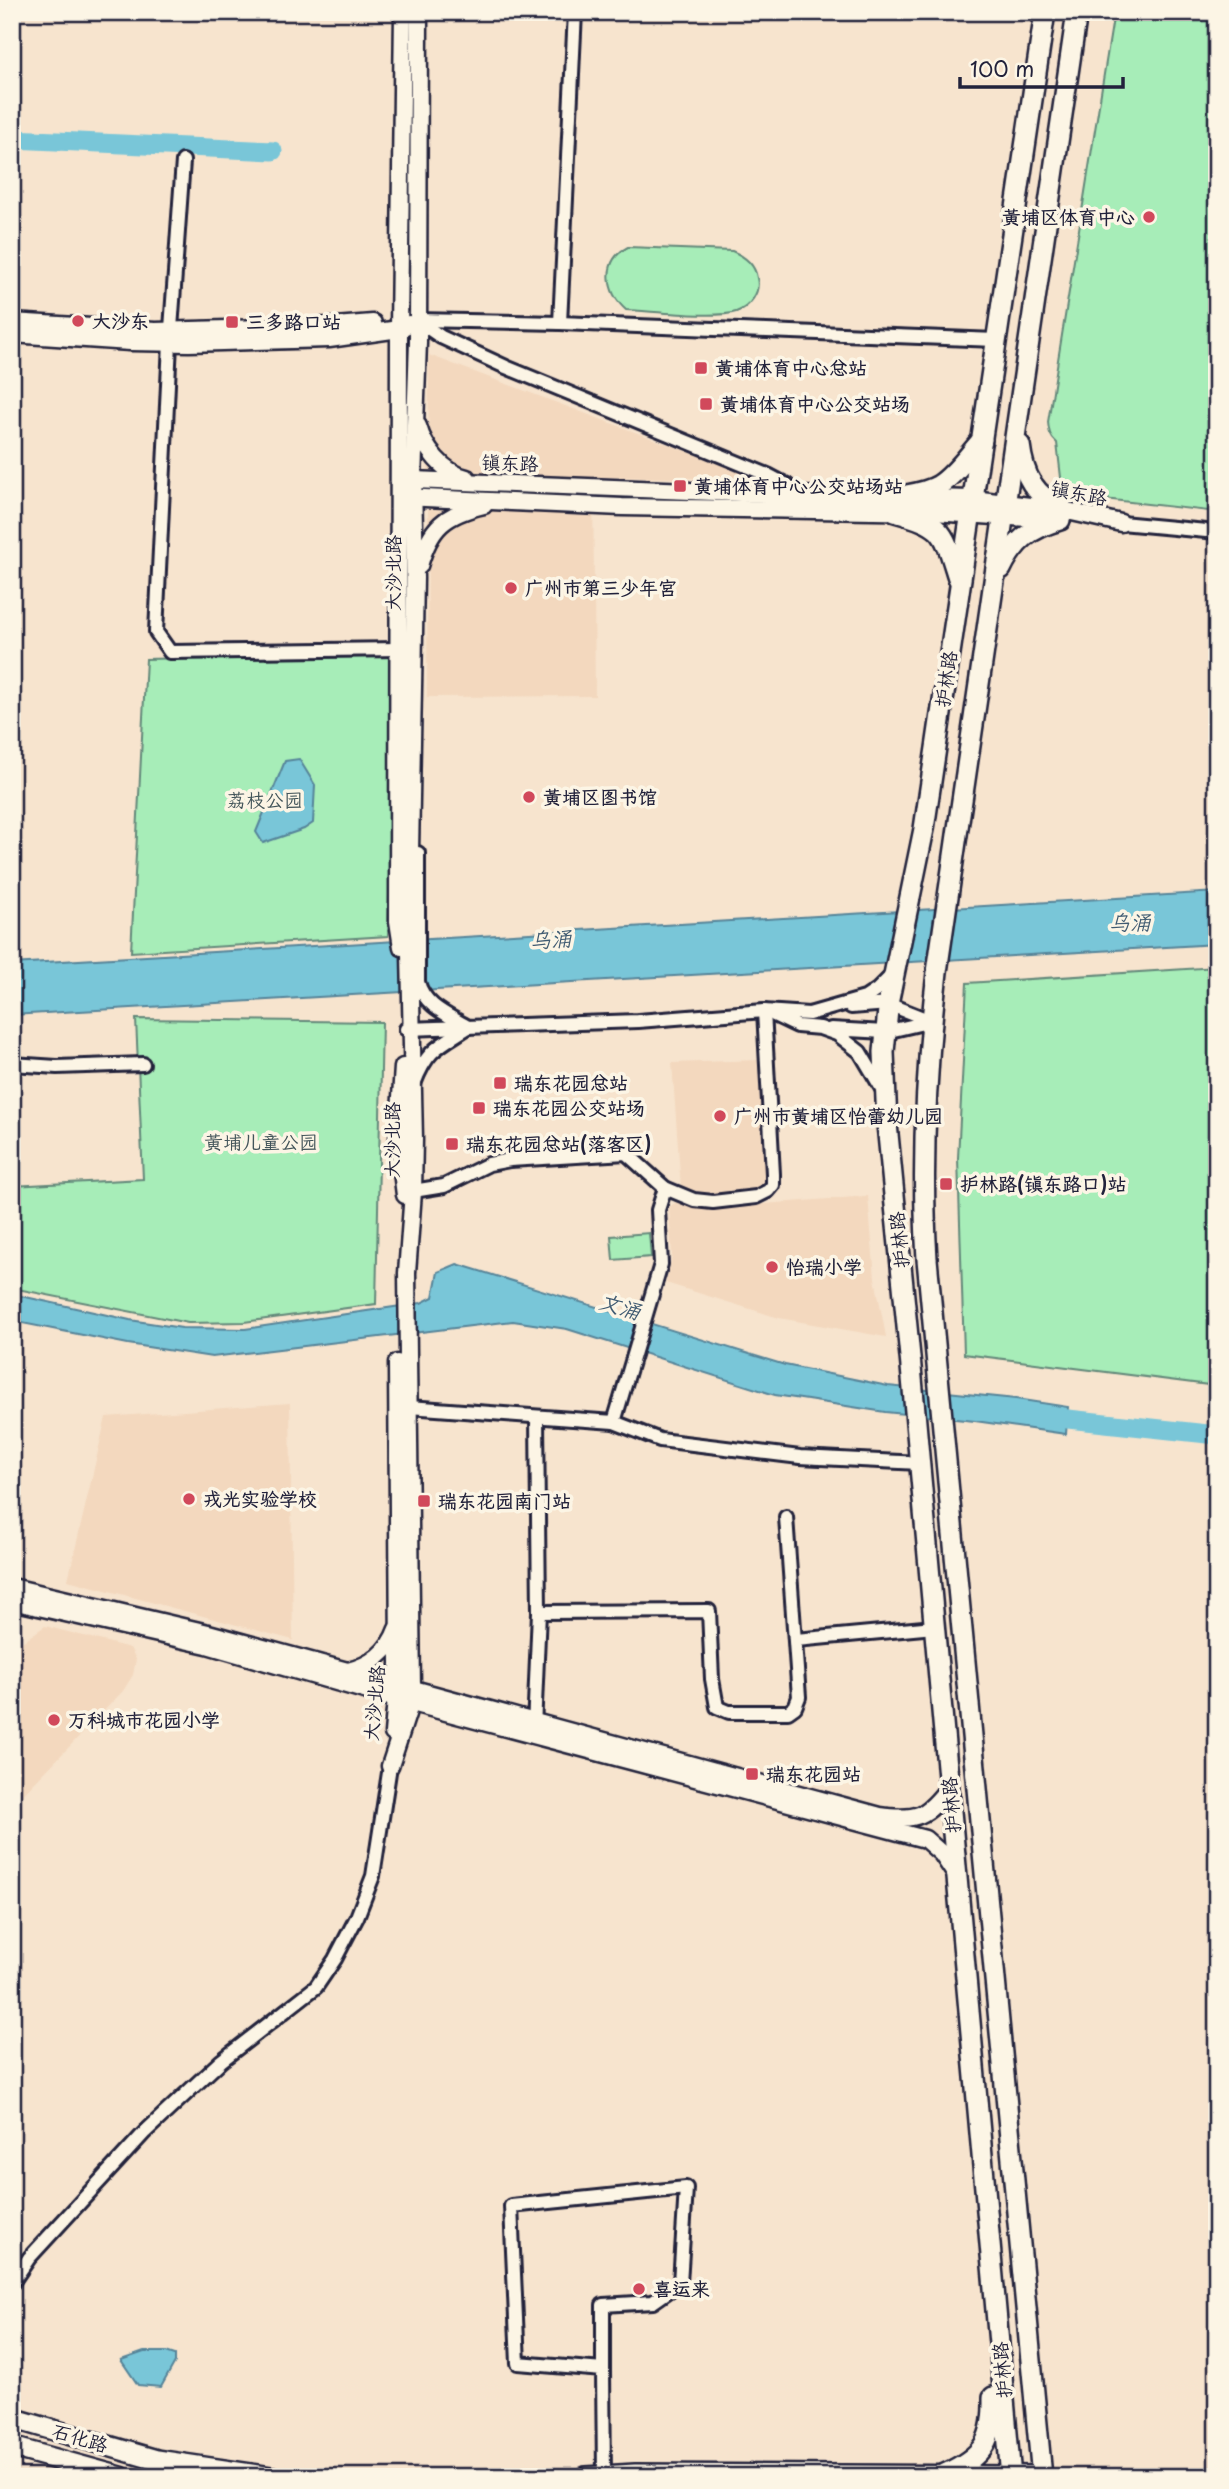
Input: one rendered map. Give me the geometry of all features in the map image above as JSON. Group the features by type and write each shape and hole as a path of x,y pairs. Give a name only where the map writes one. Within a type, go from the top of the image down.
{"main road":[{"name":"护林路","path":"1011,2476 885,1095 885,1032 894,972 924,829 1045,12"},
{"name":"护林路","path":"1042,2476 937,1368 926,1236 925,1157 927,1074 937,972 1077,12"},
{"path":"988,401 1019,415 1023,465 1028,478 1062,515 1037,527 1016,544 994,582"},
{"path":"895,504 939,485 982,440"},
{"path":"895,504 935,526 947,545 960,583"},
{"path":"954,625 987,630"},
{"path":"891,1157 905,1149 911,1149 925,1157"},
{"path":"994,2285 1005,2311 1017,2388 1020,2392 1028,2393 1033,2385"},
{"path":"944,2474 981,2452 993,2418 993,2382 1002,2372"},
{"name":"石化路","path":"12,2418 157,2460 272,2477"},
{"name":"石化路","path":"12,2446 121,2477"},
{"path":"595,2476 1042,2476"}],"street":[{"name":"大沙北路","path":"404,12 400,325 407,498 415,578 409,906 414,933 413,1000 398,1141 409,1192"},
{"path":"407,498 413,480 416,422 419,12"},
{"path":"560,323 575,12"},
{"path":"183,161 156,632 170,652 400,649"},
{"path":"417,320 441,337 506,367 778,480 791,489 792,495"},
{"path":"12,334 330,339 417,320 996,340"},
{"path":"12,322 116,329 171,337"},
{"path":"415,578 429,536 437,526 459,512 503,501 497,483 459,477 448,469 428,448 416,422"},
{"name":"镇东路","path":"413,480 792,495 895,504"},
{"name":"大沙北路","path":"407,498 400,649 398,921 413,1000"},
{"name":"镇东路","path":"407,498 622,507 895,504 972,506 1121,523"},
{"path":"1121,523 1217,532"},
{"path":"410,1028 638,1021 764,1011 809,1014 865,998 894,972"},
{"path":"413,1000 433,1006 468,1027"},
{"path":"834,1008 888,1004 932,1021"},
{"path":"764,1011 797,1026 885,1032 932,1021"},
{"path":"409,1192 444,1186 489,1164 499,1162 626,1153 665,1188 694,1200 713,1202 756,1198 768,1192 773,1185 764,1011"},
{"path":"413,1087 424,1059 431,1051 468,1027"},
{"name":"大沙北路","path":"404,1694 398,1623 402,1368 413,1087 410,1028"},
{"path":"820,1028 837,1034 860,1052 885,1095"},
{"path":"12,1063 57,1067 144,1064"},
{"path":"614,1422 661,1264 658,1210 665,1188"},
{"name":"大沙北路","path":"390,1766 404,1694 409,1407 402,1368"},
{"path":"409,1407 614,1422 660,1440 800,1457 920,1463"},
{"path":"533,1729 539,1612 537,1417"},
{"path":"539,1612 709,1611 714,1697 717,1707 729,1712 788,1712 795,1707 799,1697 786,1517"},
{"path":"12,1587 208,1633 347,1671 404,1694"},
{"path":"12,1601 207,1645 404,1694 925,1839 942,1854 957,1876"},
{"path":"347,1671 364,1667 385,1651 394,1637 398,1623"},
{"path":"796,1640 934,1627"},
{"path":"533,1729 880,1816 902,1818 923,1815 934,1807 949,1787"},
{"path":"12,2283 29,2258 145,2132 221,2061 316,1987 335,1959 357,1917 373,1876 390,1766"},
{"path":"595,2476 603,2370 603,2305 653,2302 680,2283 686,2188 511,2206 518,2363 603,2370"}],"shaded area":[{"name":"广州市第三少年宫","path":"429,355 760,479 593,477 595,696 427,697"},
{"name":"广州市黄埔区怡蕾幼儿园","path":"759,1060 770,1169 767,1187 749,1197 709,1200 681,1188 672,1063"},
{"name":"怡瑞小学","path":"868,1196 875,1278 886,1337 779,1318 666,1283 672,1256 669,1207 678,1201 697,1209"},
{"name":"戎光实验学校","path":"290,1403 293,1640 68,1580 106,1417"},
{"name":"万科城市花园小学","path":"45,1626 130,1648 136,1659 133,1675 123,1691 12,1806 12,1654 19,1644"}],"green space":[{"name":"黄埔区体育中心","path":"1114,12 1217,12 1217,512 1069,495 1064,492 1062,486 1057,443 1049,429"},
{"path":"628,247 732,251 745,258 754,269 758,283 756,294 746,307 726,314 626,310 614,295 609,277 613,260"},
{"name":"荔枝公园","path":"395,653 388,936 131,952 146,659"},
{"path":"1217,967 1217,1386 964,1354 958,1158 967,983"},
{"name":"黄埔儿童公园","path":"136,1019 382,1022 376,1304 244,1322 188,1323 12,1288 12,1186 143,1179"},
{"path":"649,1233 651,1257 613,1260 611,1236"}],"water":[{"path":"299,759 315,785 313,823 304,829 263,843 256,832 285,761"},
{"name":"乌涌","path":"1217,892 1217,944 12,1015 12,964"},
{"path":"457,1264 785,1365 888,1386 1068,1407 1066,1434 885,1412 775,1395 567,1329 513,1321 212,1357 12,1321 12,1294 130,1320 182,1328 245,1329 421,1303 433,1297 438,1272"},
{"path":"144,2352 166,2352 175,2355 175,2362 161,2387 138,2385 121,2360"}],"waterway":[{"path":"12,139 273,151"},
{"name":"文涌","path":"1040,1416 1217,1435"}],"place":[{"name":"黄埔区体育中心","path":"1149,217"},
{"name":"大沙东","path":"78,321"},
{"name":"三多路口站","path":"232,322"},
{"name":"黄埔体育中心总站","path":"701,368"},
{"name":"黄埔体育中心公交站场","path":"706,404"},
{"name":"黄埔体育中心公交站场站","path":"680,486"},
{"name":"广州市第三少年宫","path":"511,588"},
{"name":"黄埔区图书馆","path":"529,797"},
{"name":"瑞东花园总站","path":"500,1083"},
{"name":"瑞东花园公交站场","path":"479,1108"},
{"name":"广州市黄埔区怡蕾幼儿园","path":"720,1116"},
{"name":"瑞东花园总站(落客区)","path":"452,1144"},
{"name":"护林路(镇东路口)站","path":"946,1184"},
{"name":"怡瑞小学","path":"772,1267"},
{"name":"戎光实验学校","path":"189,1499"},
{"name":"瑞东花园南门站","path":"424,1501"},
{"name":"万科城市花园小学","path":"54,1720"},
{"name":"瑞东花园站","path":"752,1774"},
{"name":"喜运来","path":"639,2289"}]}
